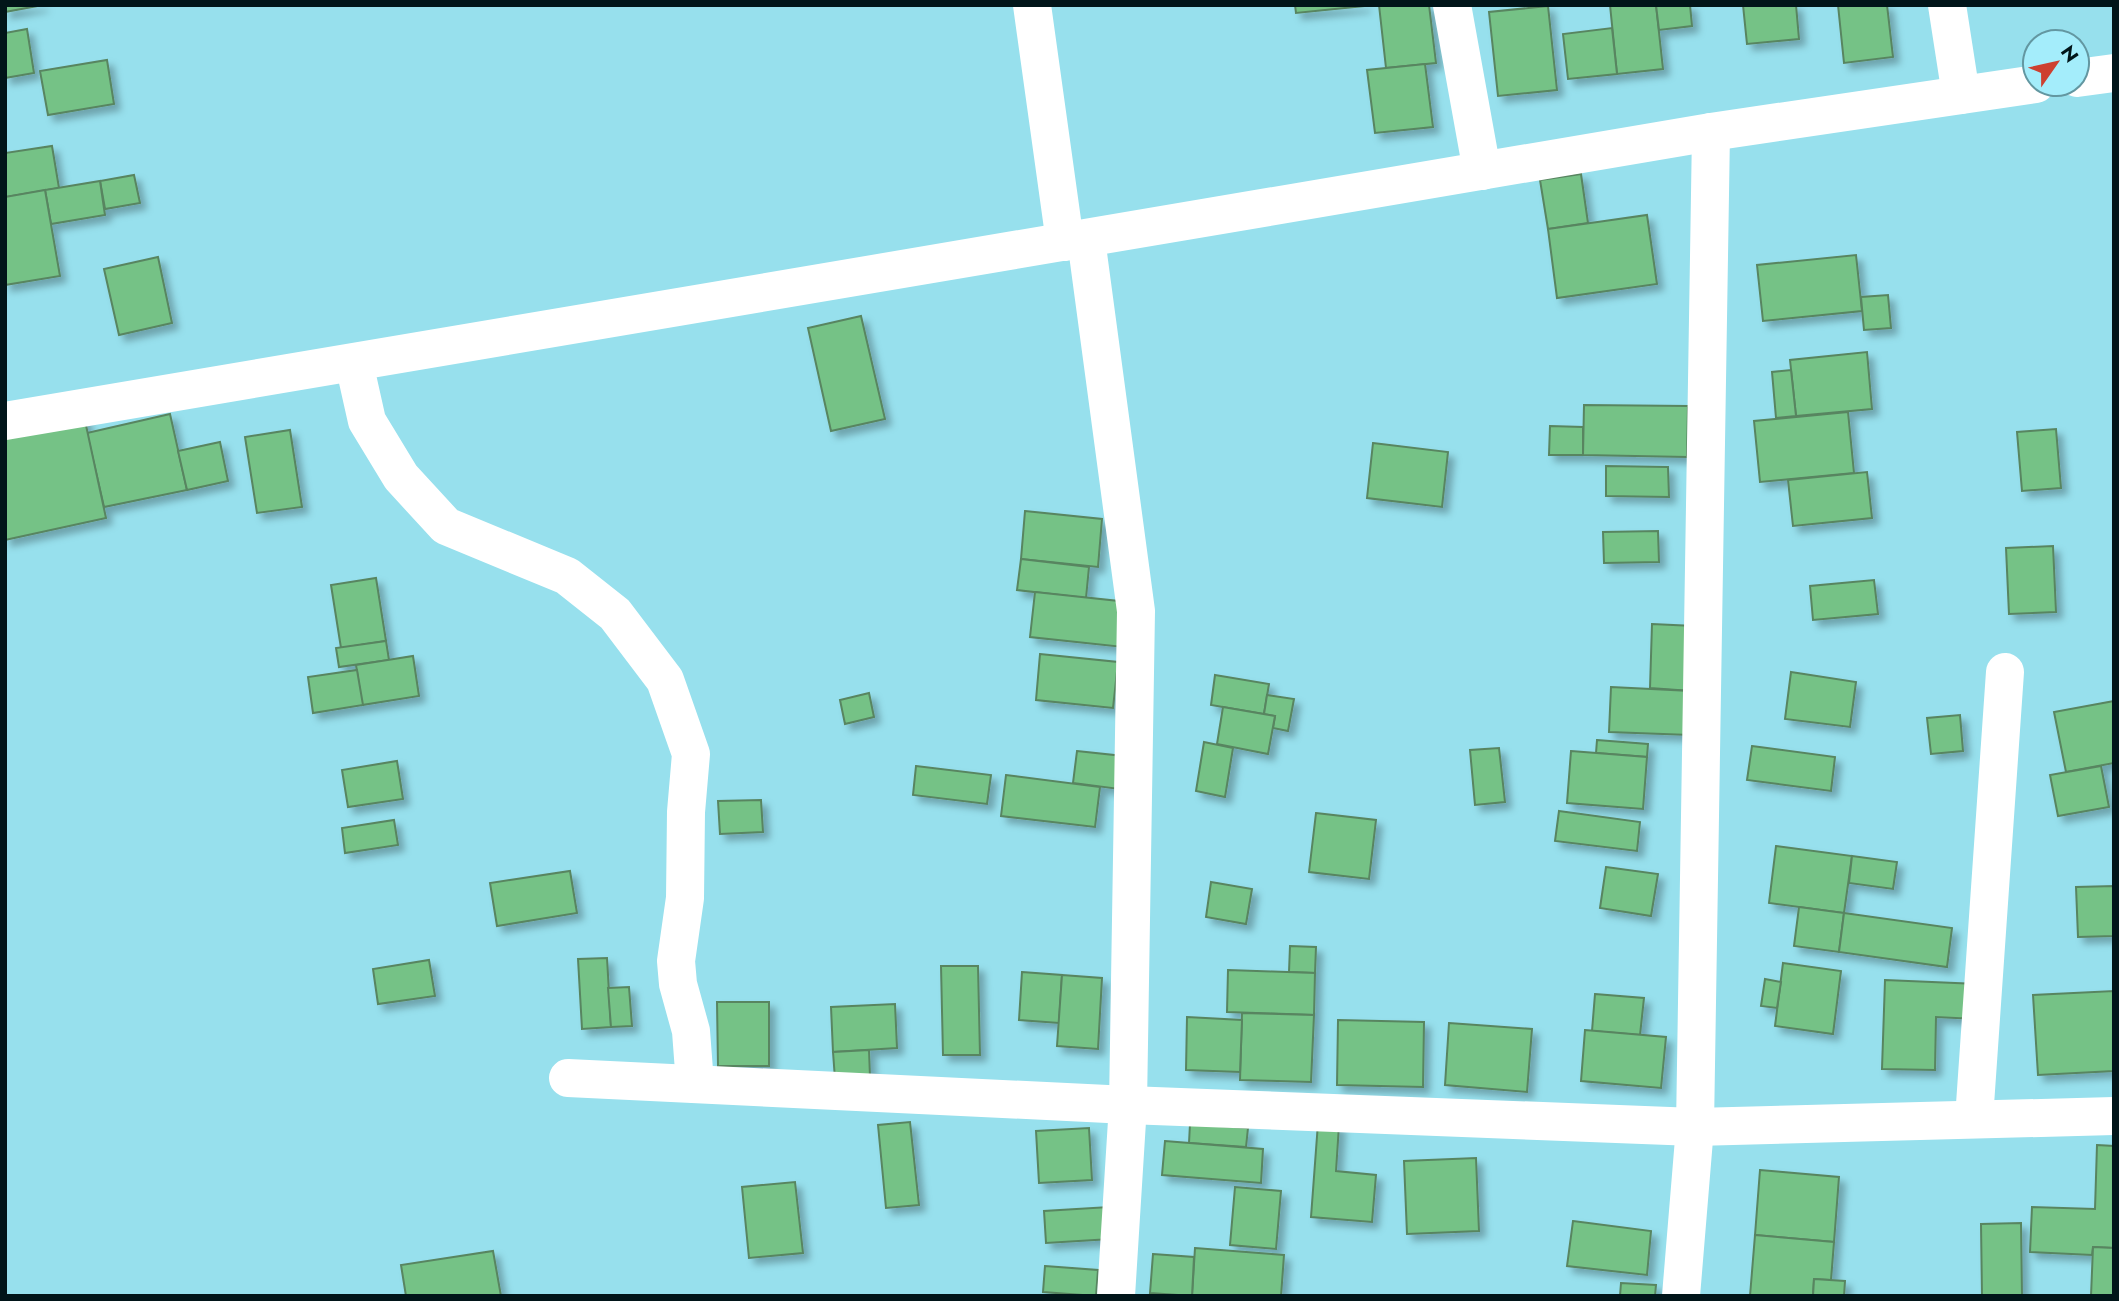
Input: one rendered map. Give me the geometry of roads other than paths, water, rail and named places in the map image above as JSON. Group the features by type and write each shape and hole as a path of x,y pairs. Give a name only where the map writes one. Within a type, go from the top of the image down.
{"street":[{"path":"1032,5 1075,240 1136,611 1128,1105 1116,1296"},
{"path":"1452,5 1482,171"},
{"path":"1947,5 1961,95"},
{"path":"2091,76 2114,73"},
{"path":"6,415 355,363 1712,132 2021,86"},
{"path":"1681,1296 1695,1127 1712,132"},
{"path":"355,363 367,421 401,477 446,526 567,576 615,614 666,680 691,754 686,812 685,898 676,961 678,984 691,1031 695,1084"},
{"path":"1974,1119 2005,672"},
{"path":"568,1078 1128,1105 1695,1127 2114,1116"}]}
